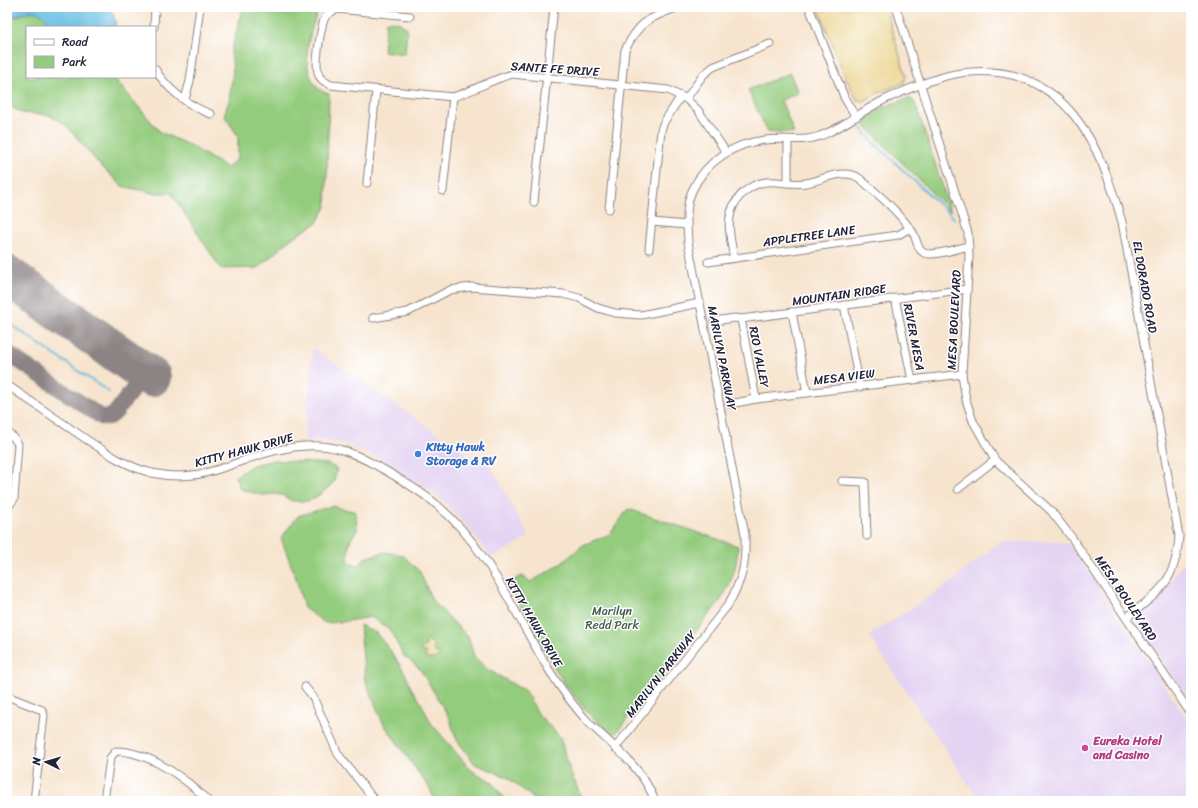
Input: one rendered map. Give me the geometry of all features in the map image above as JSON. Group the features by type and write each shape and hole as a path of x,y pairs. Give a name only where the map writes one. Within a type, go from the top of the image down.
{"street":[{"path":"154,26 156,7"},
{"path":"185,99 190,81 200,7"},
{"path":"534,202 554,7"},
{"path":"609,209 625,50 634,32 648,19 678,7"},
{"path":"809,7 845,99 856,117"},
{"name":"MESA BOULEVARD","path":"896,7 965,220 969,246 962,374 966,400 973,421 995,460 1051,511 1072,538 1191,714"},
{"name":"SANTE FE DRIVE","path":"381,10 337,9 327,15 321,25 319,47 318,72 322,80 330,85 453,97 470,92 495,78 512,74 668,90 684,97 698,110 726,152"},
{"path":"381,10 410,16"},
{"path":"649,249 661,130 664,122 684,97 712,67 770,44"},
{"path":"156,71 164,85 198,109 211,114"},
{"name":"EL DORADO ROAD","path":"921,86 952,75 970,72 992,72 1014,76 1046,90 1072,111 1087,131 1114,192 1122,222 1179,536 1178,557 1169,578 1154,596 1126,618"},
{"name":"MARILYN PARKWAY","path":"615,748 728,605 740,584 746,559 745,534 688,242 688,209 692,191 706,170 726,152 742,144 766,139 788,141 808,140 827,134 868,108 892,96 921,86"},
{"path":"367,183 376,90"},
{"path":"443,192 453,97"},
{"path":"788,141 788,184"},
{"path":"734,258 729,234 730,217 736,200 756,185 766,182 788,184 805,183 838,175 853,174 860,178 903,218 916,235 918,247 923,252 930,254 969,246"},
{"path":"652,222 687,225"},
{"name":"APPLETREE LANE","path":"708,262 898,235 910,228"},
{"path":"373,318 408,312 450,290 471,286 564,294 580,298 598,308 614,313 641,315 700,303"},
{"name":"MOUNTAIN RIDGE","path":"714,321 735,318 741,319 967,289"},
{"name":"RIVER MESA","path":"895,298 912,380"},
{"path":"844,305 860,387"},
{"path":"792,312 807,393"},
{"name":"RIO VALLEY","path":"741,319 756,400"},
{"name":"MESA VIEW","path":"730,404 962,374"},
{"name":"KITTY HAWK DRIVE","path":"7,385 107,453 129,466 152,473 182,477 207,474 281,449 304,446 334,447 356,454 416,489 438,506 474,546 488,565 548,670 567,697 615,748 632,763 645,780 655,801"},
{"path":"7,432 18,444 14,499 7,508"},
{"path":"958,489 995,460"},
{"path":"842,481 865,482 867,536"},
{"path":"305,687 313,697 338,754 375,801"},
{"path":"7,696 42,710 44,715 34,801"},
{"path":"104,801 110,758 116,751 123,751 153,761 178,774 208,801"}],"shaded area":[{"name":"Kitty Hawk Storage & RV","path":"313,348 475,459 490,465 529,537 492,558 467,526 444,502 423,485 383,460 342,443 319,440 304,442"},
{"path":"1058,541 1070,545 1191,725 1191,801 980,801 869,636 946,586 1000,542"},
{"path":"1182,564 1191,567 1191,705 1134,617 1162,595"}],"green space":[{"path":"243,7 320,7 310,37 307,59 308,69 312,79 319,89 329,94 326,207 317,223 292,238 258,268 221,269 171,193 153,193 122,186 99,164 66,125 49,115 22,113 7,105 7,16 11,18 42,8 59,26 26,26 26,78 114,78 160,132 191,146 227,168 238,158 238,136 224,115 229,101 233,70 231,52"},
{"path":"386,21 398,22 407,28 405,54 383,51"},
{"path":"790,73 798,93 781,100 794,133 767,131 748,90"},
{"path":"909,98 915,102 951,212 864,125 871,115 877,111"},
{"path":"274,460 328,464 337,469 334,482 322,493 309,501 292,501 282,495 262,495 240,489 235,477 253,465"},
{"path":"332,506 356,512 357,530 350,541 348,554 349,562 359,565 365,558 384,552 403,555 420,572 432,600 468,637 474,656 487,669 525,691 539,715 560,737 570,771 583,801 533,801 532,797 507,777 475,764 457,740 449,717 420,669 404,656 389,629 371,617 342,622 325,623 304,608 297,581 281,538 298,516"},
{"name":"Marilyn Redd Park","path":"628,509 738,546 733,575 728,588 720,601 616,733 612,734 579,702 565,684 552,664 508,583 522,576 531,582 562,563 583,545 610,534"},
{"path":"360,625 376,633 390,650 405,673 411,688 420,701 431,723 471,770 492,782 506,801 435,801 430,789 383,723 365,680"}],"sand":[{"path":"818,7 885,7 906,76 904,83 878,92 864,101 857,100 845,76"},
{"path":"426,641 429,641 434,645 433,651 439,654 437,658 426,658 426,652 422,652 421,649 426,646"}],"water":[{"path":"7,7 110,7 116,22 115,26 50,26 47,19 38,12 33,11 12,16 7,14"}],"waterway":[{"path":"861,127 871,140 955,219"},
{"path":"7,322 109,392"}],"taxiway":[{"path":"7,353 103,418 110,417 115,413 139,381 140,374 135,365"}],"runway":[{"path":"7,275 151,377"}],"place":[{"name":"Kitty Hawk Storage & RV","path":"418,454"},
{"name":"Eureka Hotel and Casino","path":"1085,748"}]}
